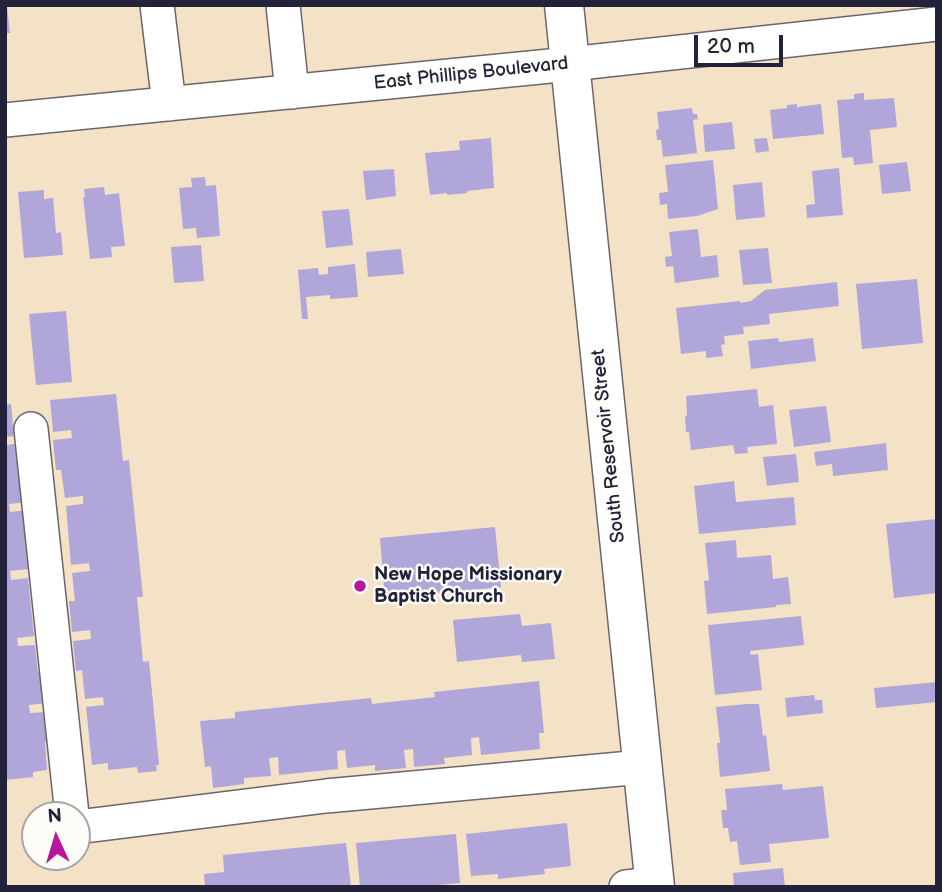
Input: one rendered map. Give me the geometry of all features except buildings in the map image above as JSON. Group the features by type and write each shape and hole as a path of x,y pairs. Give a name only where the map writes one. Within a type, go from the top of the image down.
{"main road":[{"name":"South Reservoir Street","path":"564,5 642,767 645,886"}],"street":[{"path":"158,5 169,104"},
{"path":"283,5 292,92"},
{"name":"East Phillips Boulevard","path":"5,120 570,64 937,24"},
{"path":"31,429 71,801"},
{"path":"91,825 326,796 642,767"}],"place":[{"name":"New Hope Missionary Baptist Church","path":"360,586"}]}
